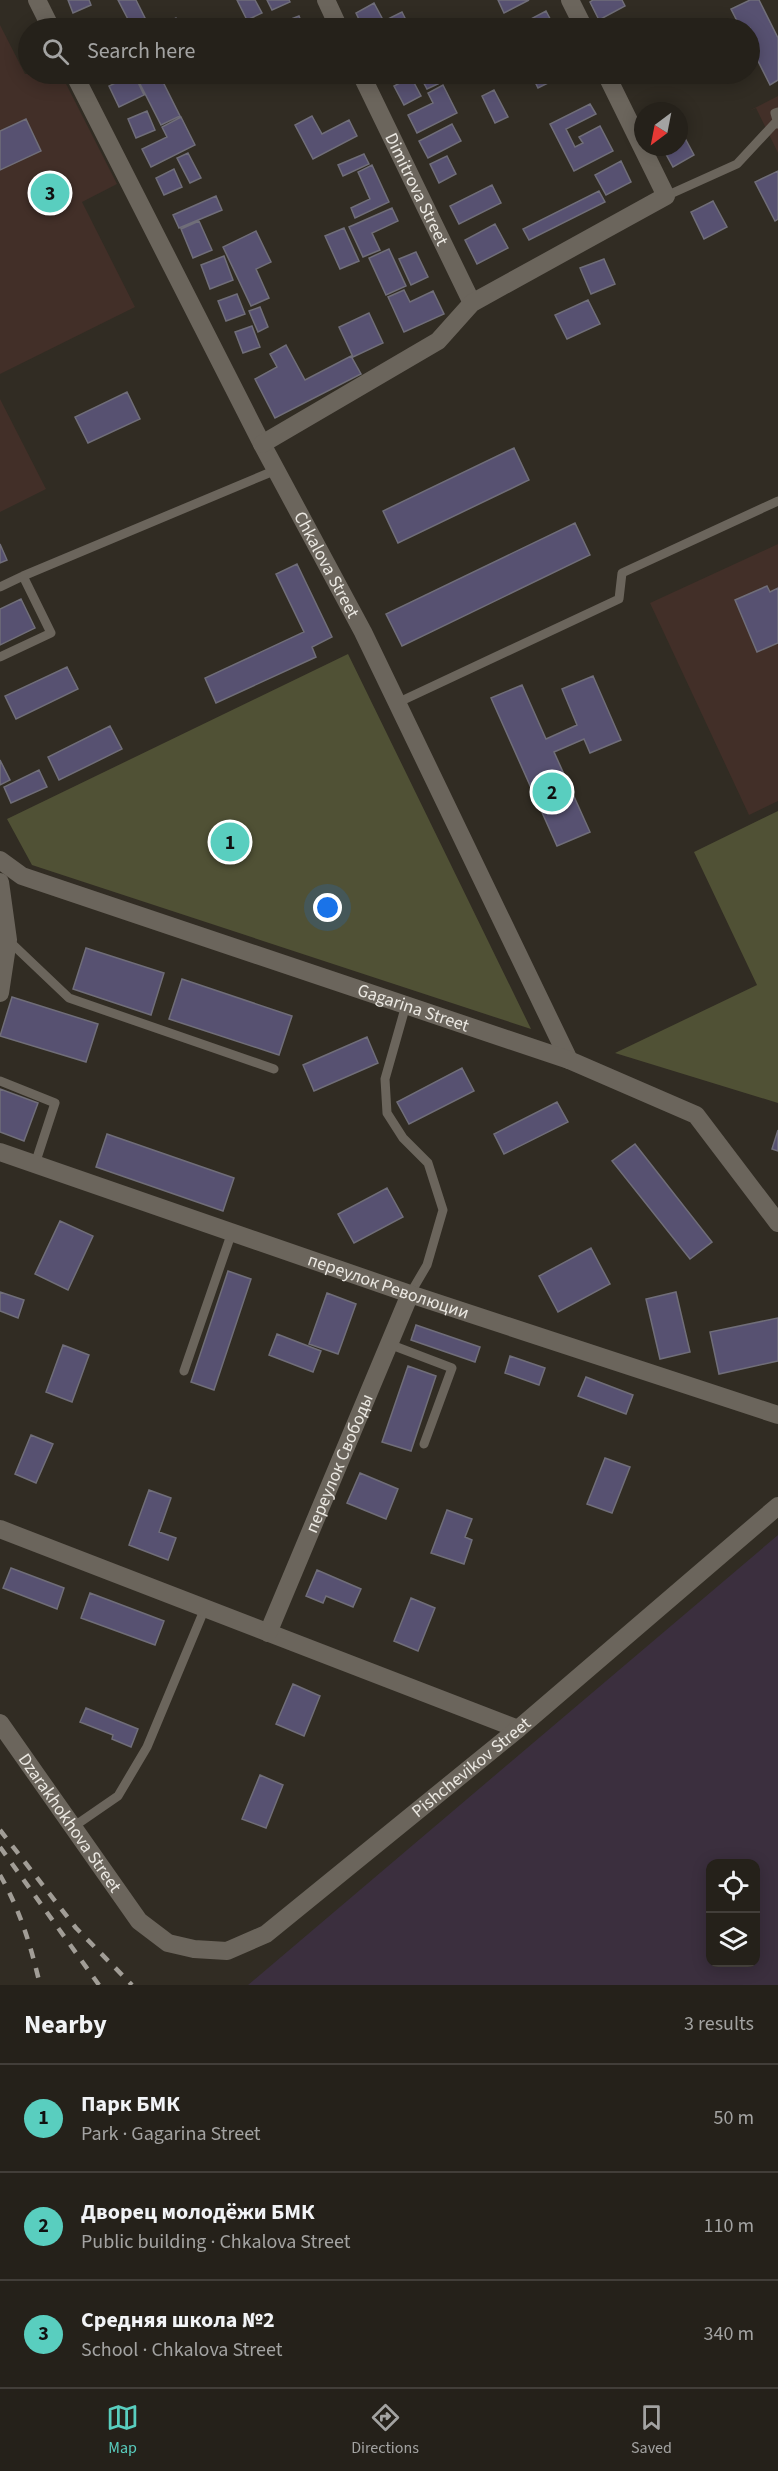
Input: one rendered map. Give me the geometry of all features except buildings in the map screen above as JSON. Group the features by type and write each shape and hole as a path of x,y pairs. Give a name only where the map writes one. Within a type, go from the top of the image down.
{"street":[{"path":"37,0 46,18"},
{"path":"326,0 334,18"},
{"path":"570,0 579,18"},
{"name":"Chkalova Street","path":"79,84 262,444 363,632 568,1060"},
{"name":"Dimitrova Street","path":"366,84 472,303"},
{"path":"262,444 438,341 472,303 666,196 611,84"},
{"name":"Gagarina Street","path":"0,860 22,876 568,1060 696,1115 778,1223"},
{"path":"0,882 8,940 0,993"},
{"name":"переулок Революции","path":"0,1152 410,1293 778,1415"},
{"name":"переулок Свободы","path":"268,1633 410,1293"},
{"name":"Pishchevikov Street","path":"139,1921 168,1942 194,1949 226,1952 267,1934 518,1729 778,1506"},
{"path":"0,1529 518,1729"},
{"name":"Dzarakhokhova Street","path":"0,1724 139,1921"}],"lane":[{"path":"666,196 737,164 777,123 775,114 778,112"},
{"path":"0,587 276,470"},
{"path":"397,702 619,599 622,573 778,501"},
{"path":"0,657 51,633 23,576"},
{"path":"8,940 69,998 274,1069"},
{"path":"406,1005 385,1078 387,1113 403,1138 428,1163 443,1210 427,1265 410,1293"},
{"path":"0,1081 55,1103 35,1164"},
{"path":"184,1371 232,1232"},
{"path":"389,1344 452,1368 424,1444"},
{"path":"73,1827 118,1796 147,1747 205,1608"}],"shaded area":[{"path":"0,25 18,60 18,84 66,84 117,184 82,202 135,307 0,374"},
{"path":"778,96 778,153 756,108 749,111"},
{"path":"0,399 46,489 0,512"},
{"path":"778,544 778,801 749,815 650,603"},
{"path":"778,1535 778,1985 248,1985"}],"green space":[{"path":"348,654 531,1029 32,865 7,819"},
{"path":"778,811 778,1103 615,1053 757,985 694,852"}],"railway":[{"path":"0,1830 76,1928 132,1985"},
{"path":"0,1847 99,1985"},
{"path":"0,1875 24,1928 40,1985"}],"place":[{"name":"Средняя школа №2","path":"50,193"},
{"name":"Дворец молодёжи БМК","path":"552,792"},
{"name":"Парк БМК","path":"230,842"}]}
